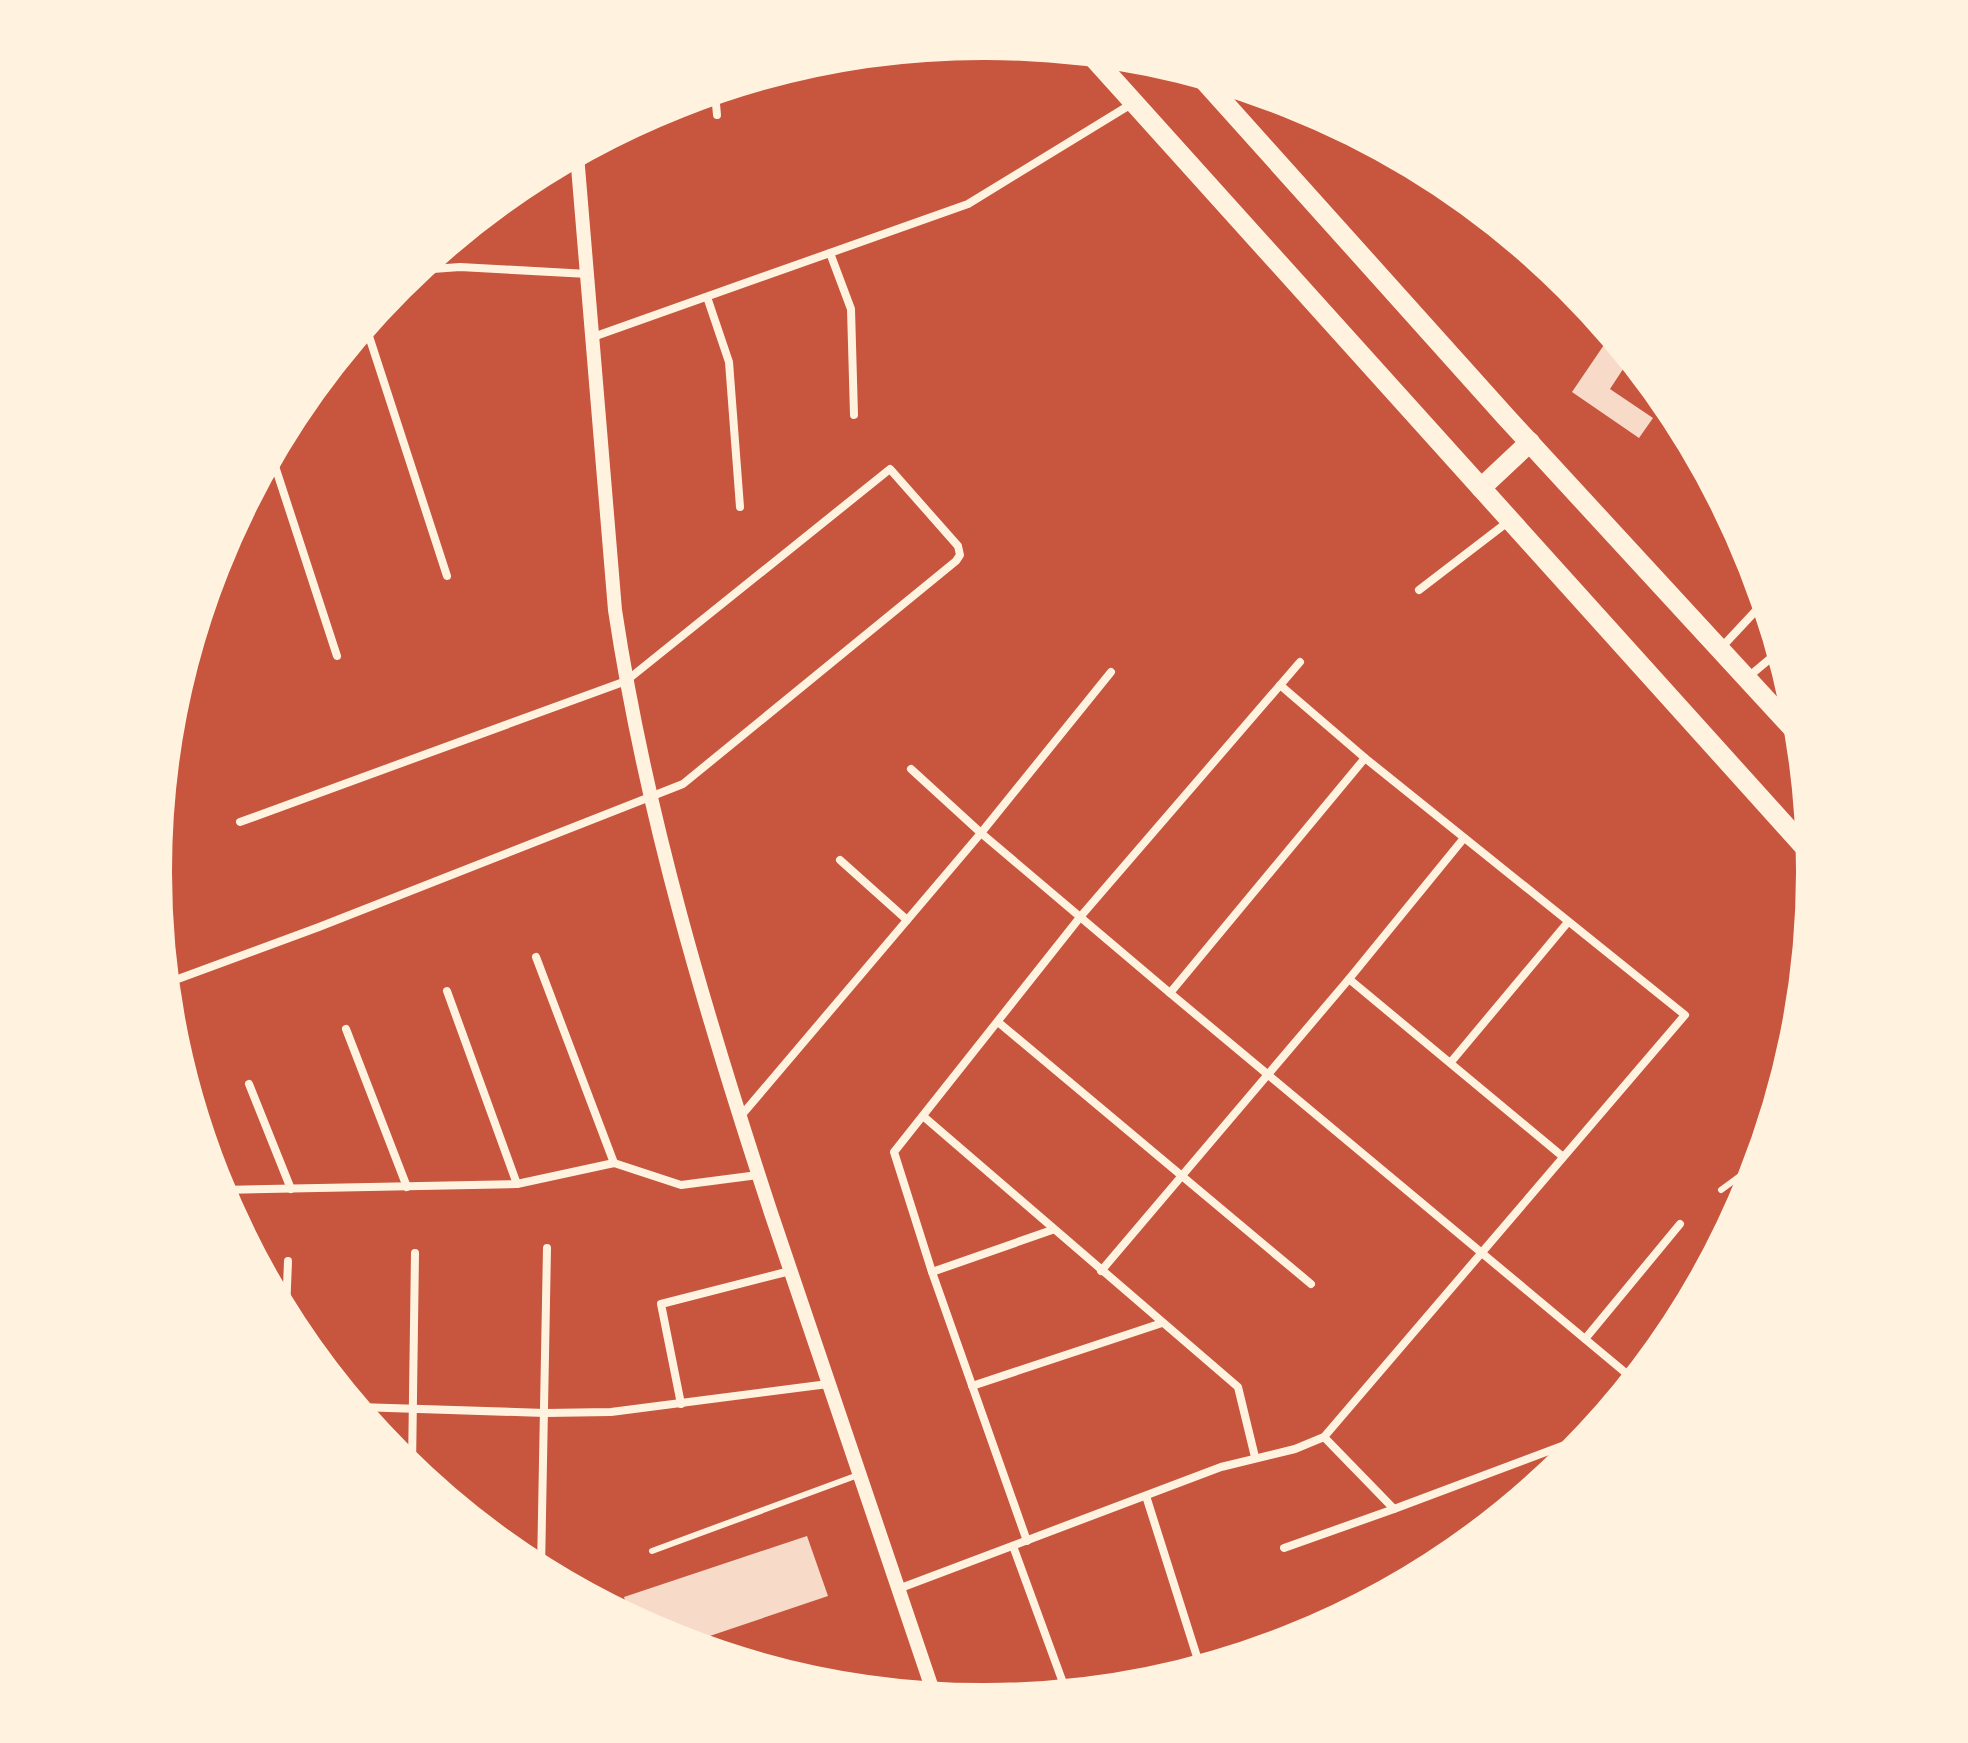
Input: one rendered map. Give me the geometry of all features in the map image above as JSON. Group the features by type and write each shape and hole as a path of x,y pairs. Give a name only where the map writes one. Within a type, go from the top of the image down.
{"highway":[{"path":"1102,67 1797,838"},
{"path":"1214,92 1783,717"},
{"path":"1481,488 1530,442"}],"street":[{"path":"593,337 968,204 1134,102"},
{"path":"716,104 717,115"},
{"path":"578,166 615,610 649,798 690,956 739,1118 930,1683"},
{"path":"830,253 851,309 854,415"},
{"path":"439,269 588,274"},
{"path":"707,297 729,362 740,507"},
{"path":"370,338 447,576"},
{"path":"177,979 683,784 956,561 960,555 958,546 890,469 626,681 240,822"},
{"path":"276,470 337,656"},
{"path":"1419,590 1510,520"},
{"path":"1719,649 1755,612"},
{"path":"1747,678 1769,659"},
{"path":"1027,1541 932,1272 894,1152 1081,916 1300,662"},
{"path":"739,1118 981,833 1111,672"},
{"path":"898,1589 1255,1457 1295,1449 1324,1437 1685,1015 1365,758 1280,685"},
{"path":"1170,993 1365,758"},
{"path":"911,769 981,833 1170,993 1625,1372"},
{"path":"1101,1271 1349,979 1464,838"},
{"path":"840,860 907,920"},
{"path":"1451,1062 1568,922"},
{"path":"536,957 614,1163"},
{"path":"1349,979 1562,1156"},
{"path":"447,991 517,1184"},
{"path":"998,1022 1311,1284"},
{"path":"346,1029 407,1187"},
{"path":"249,1084 291,1189"},
{"path":"923,1116 1238,1387 1255,1457"},
{"path":"235,1190 517,1184 614,1163 681,1185 758,1175"},
{"path":"1585,1339 1680,1224"},
{"path":"932,1272 1052,1230"},
{"path":"541,1554 547,1248"},
{"path":"412,1450 415,1253"},
{"path":"287,1290 288,1261"},
{"path":"681,1404 661,1304 790,1271"},
{"path":"972,1386 1162,1323"},
{"path":"372,1407 611,1412 828,1384"},
{"path":"1324,1437 1394,1509"},
{"path":"1284,1548 1559,1447"},
{"path":"1146,1496 1197,1656"},
{"path":"1013,1546 1062,1681"}],"lane":[{"path":"1721,1190 1738,1178"},
{"path":"652,1551 858,1475"}],"building":[{"path":"1604,345 1623,369 1610,389 1653,418 1639,438 1572,392"},
{"path":"807,1536 828,1596 708,1636 625,1602 624,1597"}]}
